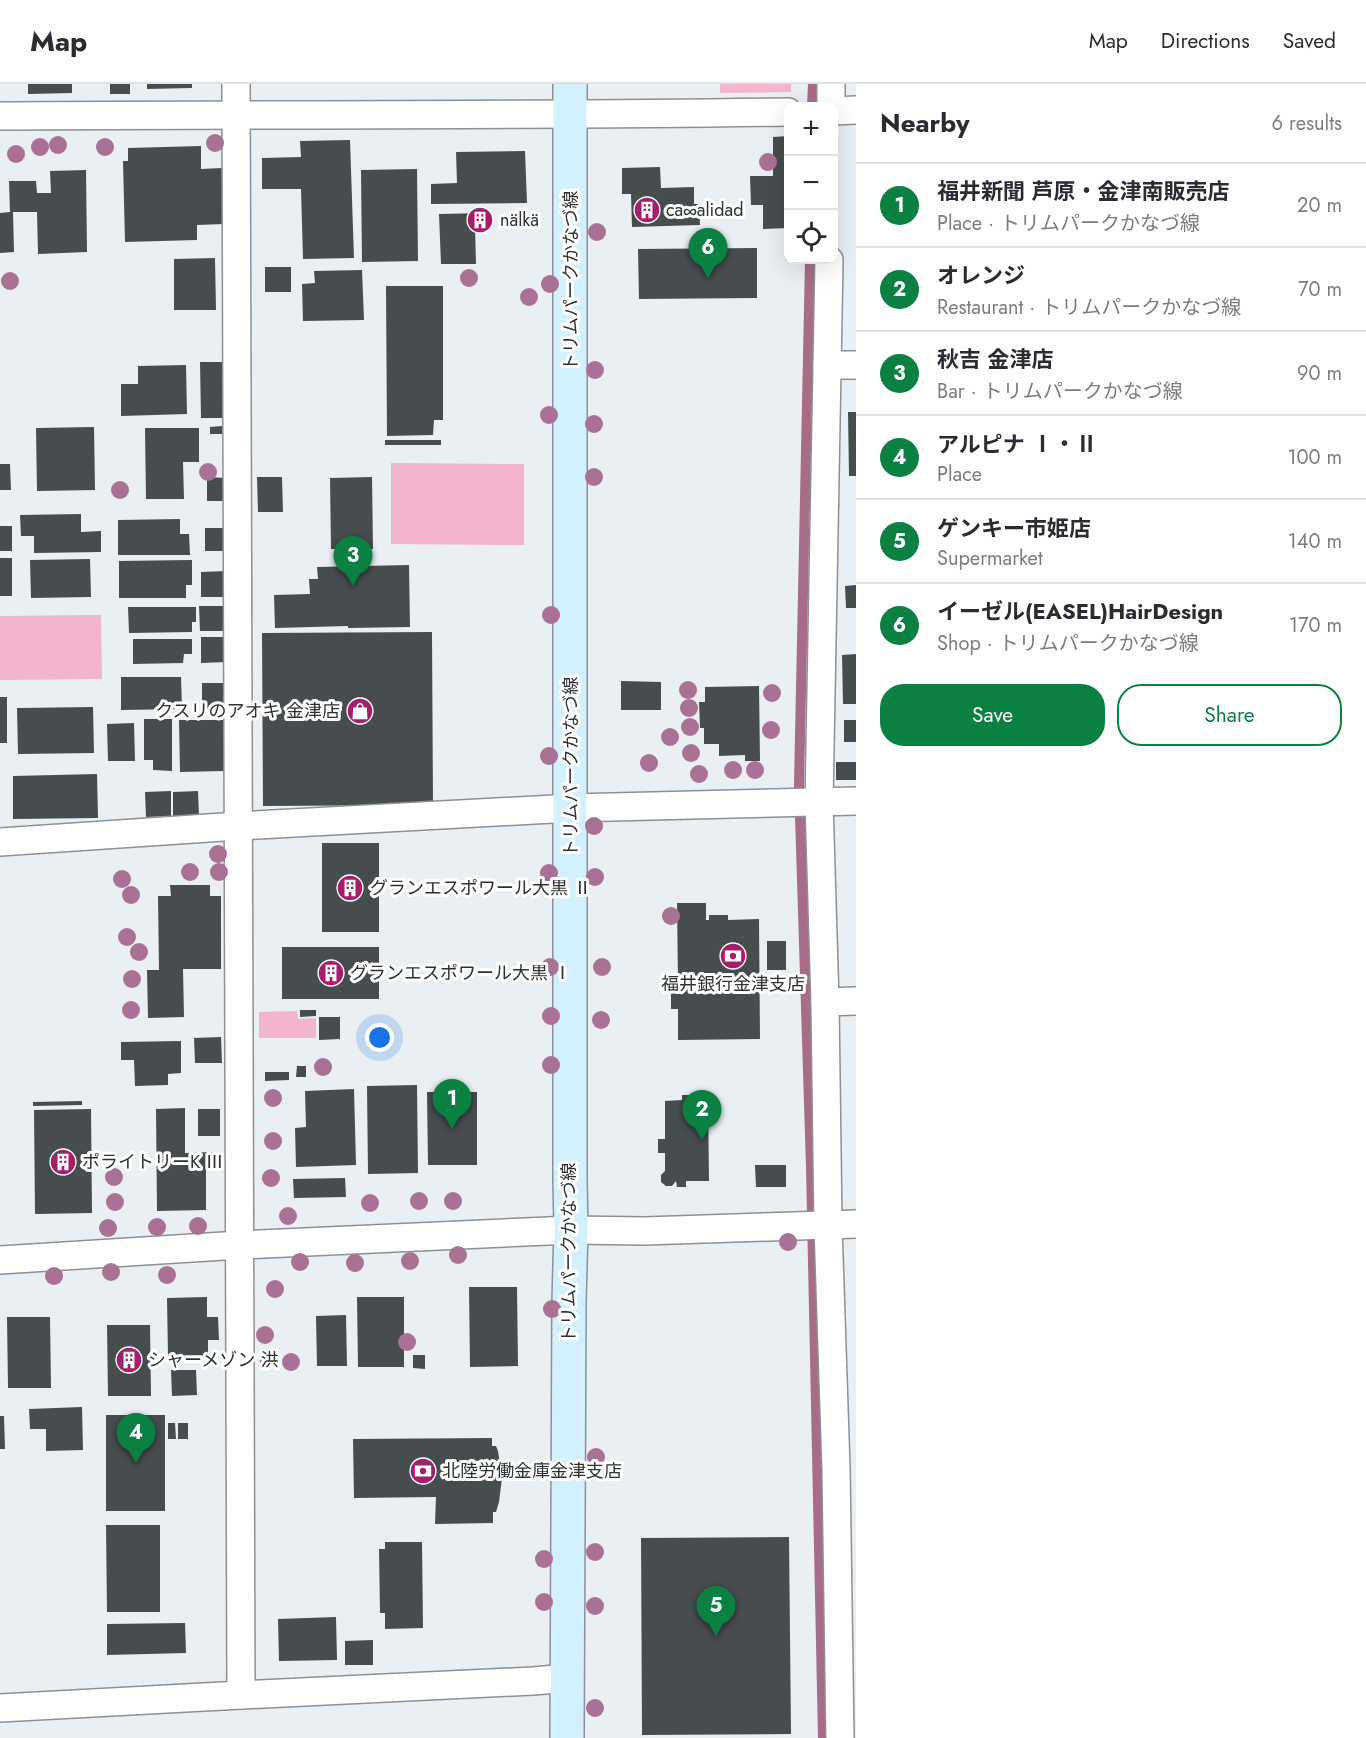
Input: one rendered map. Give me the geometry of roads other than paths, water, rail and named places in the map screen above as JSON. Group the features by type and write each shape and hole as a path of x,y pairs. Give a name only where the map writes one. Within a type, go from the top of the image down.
{"main road":[{"name":"トリムパークかなづ線","path":"567,1738 569,1312 572,1230 570,1180 571,100"}],"street":[{"path":"236,84 241,1695"},
{"path":"831,84 831,102"},
{"path":"0,116 236,114 571,100 784,112"},
{"path":"838,111 856,110"},
{"path":"829,264 819,802 828,1225 846,1467 840,1738"},
{"path":"827,365 856,365"},
{"path":"0,842 238,826 571,808 856,801"},
{"path":"825,1002 856,1001"},
{"path":"0,1260 240,1245 572,1230 645,1231 856,1224"},
{"path":"0,1708 567,1678"}],"waterway":[{"path":"812,102 813,84"},
{"path":"810,264 799,784 811,1167 823,1738"}],"place":[{"name":"ca∞alidad","path":"647,210"},
{"name":"nälkä","path":"480,220"},
{"name":"イーゼル(EASEL)HairDesign","path":"708,278"},
{"name":"秋吉 金津店","path":"353,586"},
{"name":"クスリのアオキ 金津店","path":"360,711"},
{"name":"グランエスポワール大黒 Ⅱ","path":"350,888"},
{"name":"福井銀行金津支店","path":"733,956"},
{"name":"グランエスポワール大黒 Ⅰ","path":"331,973"},
{"name":"福井新聞 芦原・金津南販売店","path":"452,1129"},
{"name":"オレンジ","path":"702,1140"},
{"name":"ポライトリーK Ⅲ","path":"63,1162"},
{"name":"シャーメゾン 洪","path":"129,1360"},
{"name":"アルピナ Ⅰ・Ⅱ","path":"136,1463"},
{"name":"北陸労働金庫金津支店","path":"423,1471"},
{"name":"ゲンキー市姫店","path":"716,1636"}]}
